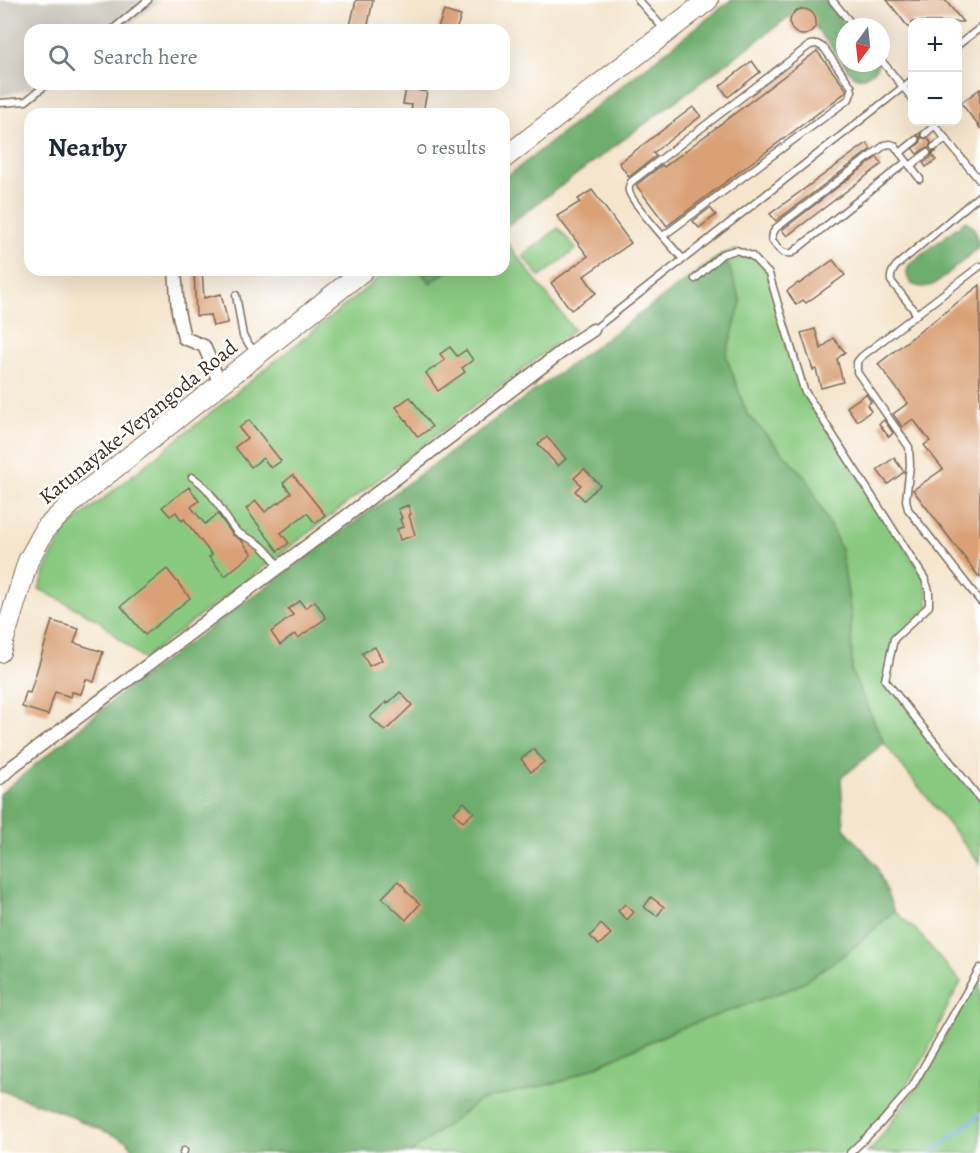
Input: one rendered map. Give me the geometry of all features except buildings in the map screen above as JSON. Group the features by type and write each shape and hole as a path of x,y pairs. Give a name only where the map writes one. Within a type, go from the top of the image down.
{"main road":[{"path":"510,153 708,0"},
{"name":"Katunayake-Veyangoda Road","path":"2,639 28,561 46,528 76,499 356,276"}],"street":[{"path":"175,276 178,311 184,338 204,346 220,384"},
{"path":"0,778 593,330"}],"lane":[{"path":"119,24 148,0"},
{"path":"638,0 666,31"},
{"path":"832,0 847,18"},
{"path":"962,41 980,28"},
{"path":"663,236 849,99 851,86 824,48 814,44 805,48 631,182 629,193 663,236 683,259"},
{"path":"890,71 908,93"},
{"path":"593,330 908,83"},
{"path":"0,103 26,101 39,90"},
{"path":"924,134 931,126"},
{"path":"935,126 980,181"},
{"path":"934,147 946,139"},
{"path":"900,153 916,140"},
{"path":"920,179 908,164 900,153 894,146 885,145 776,228 772,240 779,250 792,253 908,164 927,153"},
{"path":"917,314 891,281 893,270 980,195"},
{"path":"695,279 722,254 736,250 752,256 769,274 804,390 925,579 930,591 929,606 894,639 885,680 980,799"},
{"path":"980,266 861,357 857,362 856,372 909,447 910,465 906,500 908,508 980,601"},
{"path":"236,295 243,336 257,355"},
{"path":"192,477 210,492 237,532 262,546 279,566"},
{"path":"850,1153 880,1124 912,1087 980,968"}],"shaded area":[{"path":"0,0 161,0 131,24 24,24 26,90 0,96"}],"green space":[{"path":"731,0 824,0 839,18 836,18 836,53 815,26 813,15 805,10 797,11 510,224 510,174"},
{"path":"850,72 872,72 864,77 854,77"},
{"path":"965,221 976,232 978,248 938,282 925,287 912,284 907,274 909,265"},
{"path":"558,228 576,249 540,277 523,256"},
{"path":"510,247 574,330 143,659 98,620 39,589 51,557 68,527 382,276 425,276 430,283 440,276 510,276"},
{"path":"736,250 752,256 769,274 804,390 925,579 929,606 894,639 885,680 980,799 980,864 884,743 852,673 851,615 841,549 807,479 747,414 726,356 741,302 722,254"},
{"path":"722,254 730,269 741,302 726,356 747,414 807,479 841,549 851,615 852,673 884,743 841,778 844,828 876,865 894,911 847,953 796,987 673,1031 563,1081 480,1100 410,1153 136,1153 127,1141 63,1113 0,1090 0,794 130,686"},
{"path":"425,276 440,276 430,283"},
{"path":"894,911 915,929 961,982 925,1057 873,1131 851,1153 410,1153 480,1100 563,1081 847,953"},
{"path":"980,973 980,1153 867,1153 920,1083"}],"waterway":[{"path":"931,1153 980,1115"}]}
